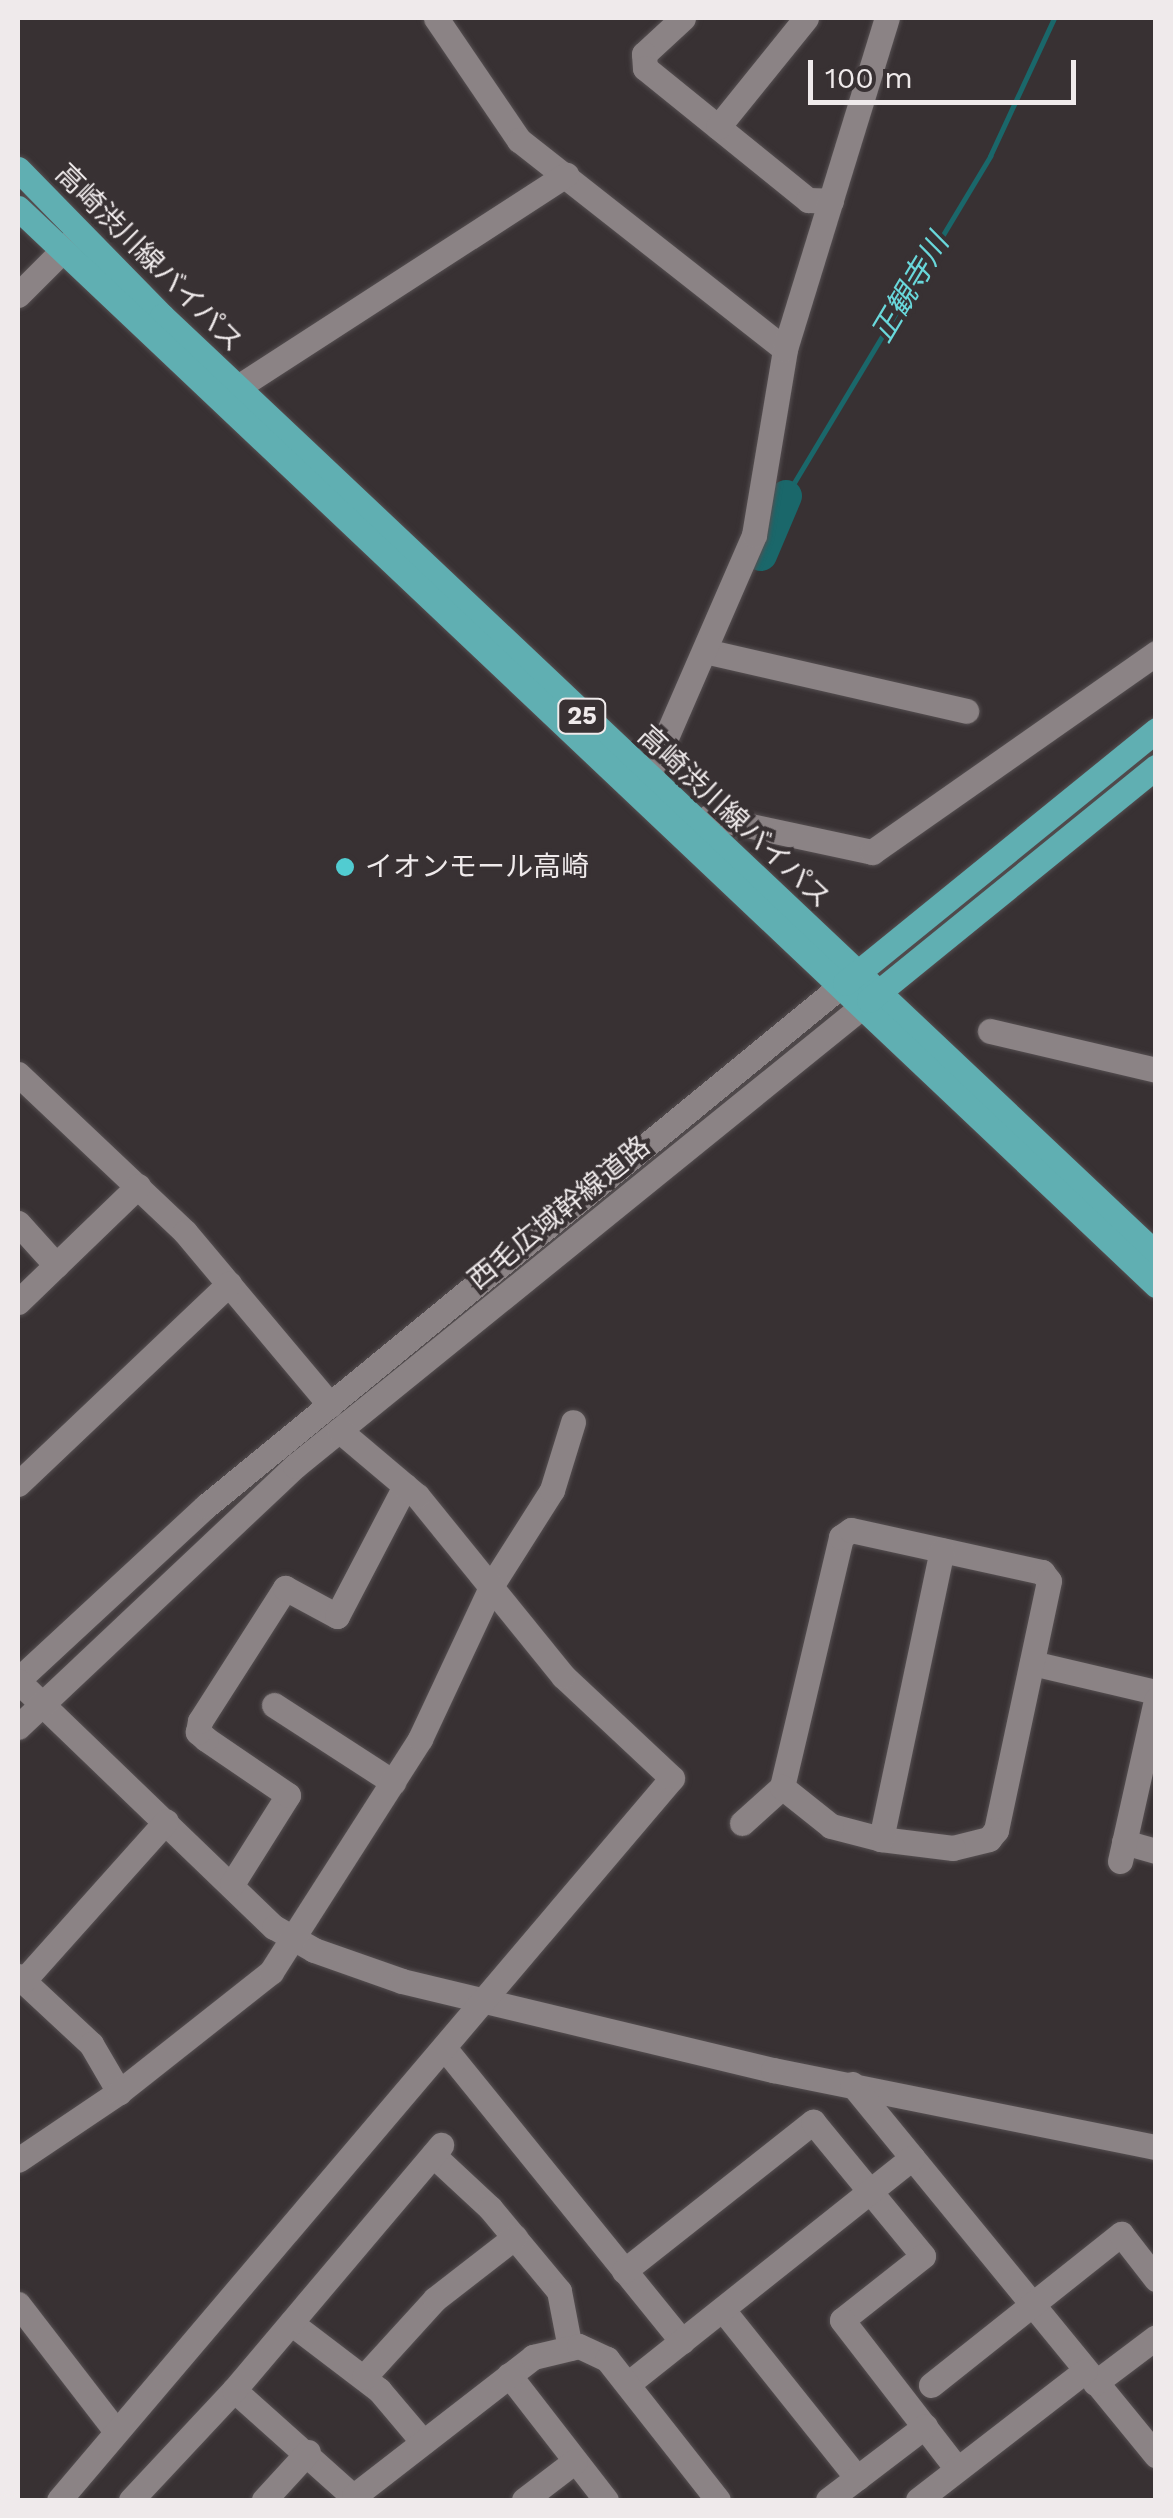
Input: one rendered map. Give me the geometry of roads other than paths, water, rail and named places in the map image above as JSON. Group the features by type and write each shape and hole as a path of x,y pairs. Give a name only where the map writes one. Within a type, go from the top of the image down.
{"main road":[{"name":"高崎渋川線バイパス","path":"18,169 70,243 837,989 1156,1285"},
{"name":"高崎渋川線バイパス","path":"18,208 70,243 238,386 648,778 1156,1254"},
{"name":"西毛広域幹線道路","path":"837,989 1156,730"},
{"name":"西毛広域幹線道路","path":"858,1009 1156,766"}],"street":[{"path":"436,18 519,140 785,349"},
{"path":"684,18 644,54 645,68 808,200 830,201"},
{"path":"718,127 806,18"},
{"path":"648,778 705,651 766,492 785,349 887,18"},
{"path":"238,386 566,175"},
{"path":"18,295 70,243"},
{"path":"705,651 966,711"},
{"path":"699,826 710,816 872,852 1156,653"},
{"name":"西毛広域幹線道路","path":"18,1727 335,1418 837,989"},
{"name":"西毛広域幹線道路","path":"18,1680 206,1506 335,1418 858,1009"},
{"path":"990,1031 1156,1070"},
{"path":"18,1075 138,1186 230,1284 335,1418 405,1486 493,1582 563,1676 672,1778 446,2050 58,2500"},
{"path":"18,1302 138,1186"},
{"path":"18,1223 56,1264"},
{"path":"18,1484 230,1284"},
{"path":"18,2160 119,2092 271,1972 289,1938 420,1739 493,1582 552,1490 573,1422"},
{"path":"232,1884 288,1796 198,1732 200,1721 286,1588 336,1616 405,1486"},
{"path":"742,1823 782,1787 841,1537 851,1530 1042,1572 1049,1581 996,1830 989,1839 953,1848 881,1839 832,1826 782,1787"},
{"path":"881,1839 942,1550"},
{"path":"1032,1663 1156,1692"},
{"path":"18,1680 289,1938 402,1981 484,2001 1156,2148"},
{"path":"1156,1700 1122,1851 1156,1851"},
{"path":"273,1706 393,1782"},
{"path":"119,2092 91,2044 21,1978 166,1821"},
{"path":"446,2050 682,2341"},
{"path":"852,2084 1156,2455"},
{"path":"624,2271 814,2122 923,2256 842,2320 957,2469"},
{"path":"131,2500 234,2390 437,2150 558,2291 570,2348"},
{"path":"629,2383 912,2158"},
{"path":"931,2384 1121,2234 1156,2279"},
{"path":"364,2378 436,2299 515,2237"},
{"path":"18,2304 115,2430"},
{"path":"723,2310 857,2478"},
{"path":"291,2323 364,2378 422,2442"},
{"path":"918,2500 1090,2377 1156,2338"},
{"path":"234,2390 308,2452 355,2498 533,2357 570,2348 608,2359 718,2500"},
{"path":"509,2376 606,2500"},
{"path":"828,2500 925,2426"},
{"path":"264,2500 308,2452"},
{"path":"524,2500 575,2461"}],"waterway":[{"name":"正観寺川","path":"786,496 990,156 1054,18"},
{"name":"正観寺川","path":"761,555 786,496"}],"place":[{"name":"イオンモール高崎","path":"345,867"}]}
